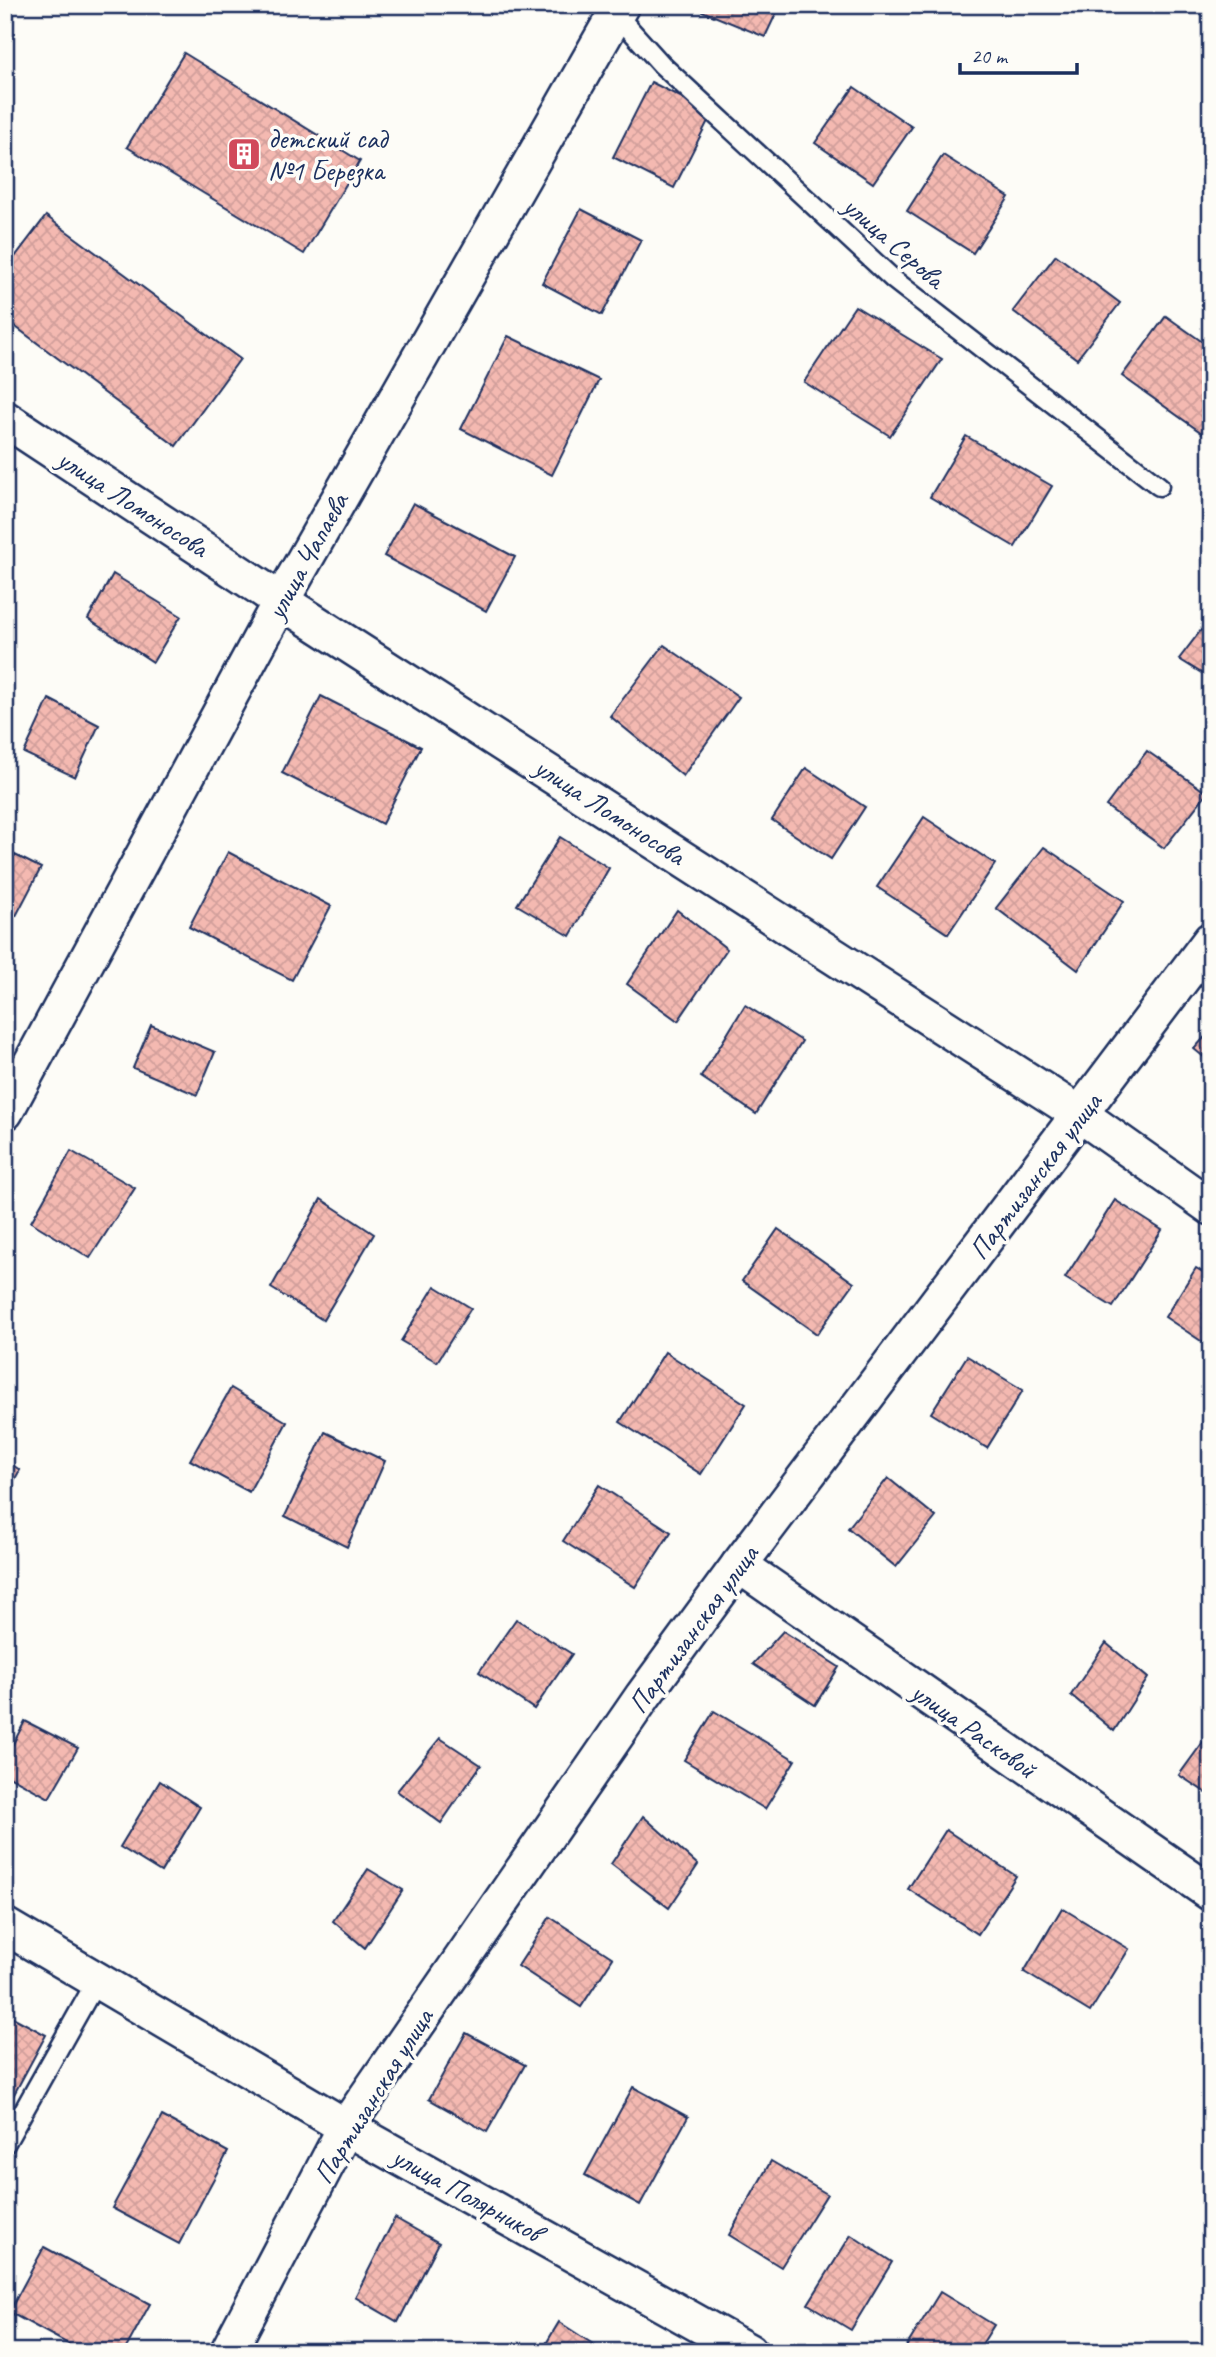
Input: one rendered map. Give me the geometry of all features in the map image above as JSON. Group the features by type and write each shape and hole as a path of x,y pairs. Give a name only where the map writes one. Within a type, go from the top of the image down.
{"street":[{"name":"улица Чапаева","path":"5,1112 281,600 619,10"},
{"name":"улица Ломоносова","path":"5,419 1081,1115 1211,1207"},
{"name":"Партизанская улица","path":"228,2352 346,2127 635,1707 739,1565 1211,940"},
{"name":"улица Расковой","path":"739,1565 1211,1893"},
{"name":"улица Полярников","path":"5,1926 346,2127 749,2352"}],"lane":[{"name":"улица Серова","path":"619,10 662,65 894,280 1159,486"},
{"path":"5,2144 97,1980"}],"building":[{"path":"705,5 780,5 765,37 702,11"},
{"name":"детский сад №1 Березка","path":"184,53 360,161 304,254 127,147"},
{"path":"651,82 712,113 674,188 613,157"},
{"path":"854,87 912,127 873,183 815,143"},
{"path":"943,155 1009,197 973,253 907,211"},
{"path":"581,209 641,240 602,315 542,283"},
{"path":"46,216 240,359 176,446 5,319 5,270"},
{"path":"1056,255 1120,303 1077,359 1013,311"},
{"path":"855,306 942,359 890,436 804,382"},
{"path":"1166,316 1211,348 1211,421 1202,433 1122,376"},
{"path":"508,336 599,380 552,475 461,429"},
{"path":"966,436 1052,486 1015,547 930,497"},
{"path":"413,503 515,557 486,611 384,556"},
{"path":"113,574 181,616 153,662 88,619"},
{"path":"1211,617 1211,679 1179,659"},
{"path":"664,645 739,697 683,776 610,716"},
{"path":"321,696 421,747 382,824 282,773"},
{"path":"49,699 99,725 75,777 24,753"},
{"path":"1147,751 1207,793 1164,848 1106,806"},
{"path":"806,768 865,807 831,859 772,820"},
{"path":"924,817 995,864 948,934 877,887"},
{"path":"560,837 609,868 570,936 517,905"},
{"path":"1044,847 1124,901 1078,970 996,908"},
{"path":"5,850 41,868 16,916 5,911"},
{"path":"228,852 331,906 292,980 189,927"},
{"path":"677,910 727,949 678,1021 627,984"},
{"path":"745,1005 802,1041 756,1114 701,1077"},
{"path":"151,1025 215,1052 197,1095 133,1068"},
{"path":"1211,1030 1211,1063 1194,1049"},
{"path":"71,1151 135,1188 90,1258 31,1222"},
{"path":"321,1199 374,1234 323,1320 271,1288"},
{"path":"1115,1200 1162,1230 1113,1307 1065,1278"},
{"path":"778,1229 854,1283 817,1334 742,1281"},
{"path":"1196,1268 1211,1277 1210,1347 1165,1317"},
{"path":"435,1286 471,1308 437,1362 401,1341"},
{"path":"665,1352 746,1404 701,1474 620,1422"},
{"path":"967,1356 1023,1390 987,1448 931,1413"},
{"path":"231,1388 287,1422 249,1492 190,1460"},
{"path":"325,1432 385,1461 347,1547 285,1516"},
{"path":"5,1460 20,1470 5,1496"},
{"path":"888,1478 936,1517 896,1567 848,1528"},
{"path":"599,1485 671,1532 635,1587 563,1541"},
{"path":"516,1619 572,1654 534,1709 479,1672"},
{"path":"783,1631 839,1667 815,1705 753,1664"},
{"path":"1106,1643 1148,1678 1114,1731 1071,1695"},
{"path":"714,1711 795,1760 765,1809 684,1760"},
{"path":"25,1721 78,1748 49,1798 5,1774 5,1759"},
{"path":"1211,1731 1211,1791 1208,1794 1179,1775"},
{"path":"440,1738 481,1765 441,1823 397,1791"},
{"path":"160,1781 200,1807 161,1872 120,1847"},
{"path":"643,1816 698,1865 669,1908 611,1864"},
{"path":"946,1830 1016,1876 978,1934 908,1889"},
{"path":"368,1869 403,1890 365,1948 333,1921"},
{"path":"1062,1908 1129,1949 1090,2012 1024,1972"},
{"path":"550,1917 613,1958 581,2007 518,1966"},
{"path":"5,2013 46,2035 5,2111"},
{"path":"466,2033 525,2065 487,2132 429,2099"},
{"path":"633,2087 688,2117 640,2205 585,2175"},
{"path":"162,2116 228,2152 179,2244 112,2208"},
{"path":"771,2161 827,2194 781,2267 729,2235"},
{"path":"395,2218 439,2243 398,2322 355,2297"},
{"path":"851,2235 892,2262 851,2330 808,2304"},
{"path":"44,2247 150,2304 124,2352 83,2352 9,2312"},
{"path":"940,2292 994,2325 977,2352 903,2352"},
{"path":"559,2322 596,2346 593,2352 541,2352"}],"place":[{"name":"детский сад №1 Березка","path":"244,154"}]}
